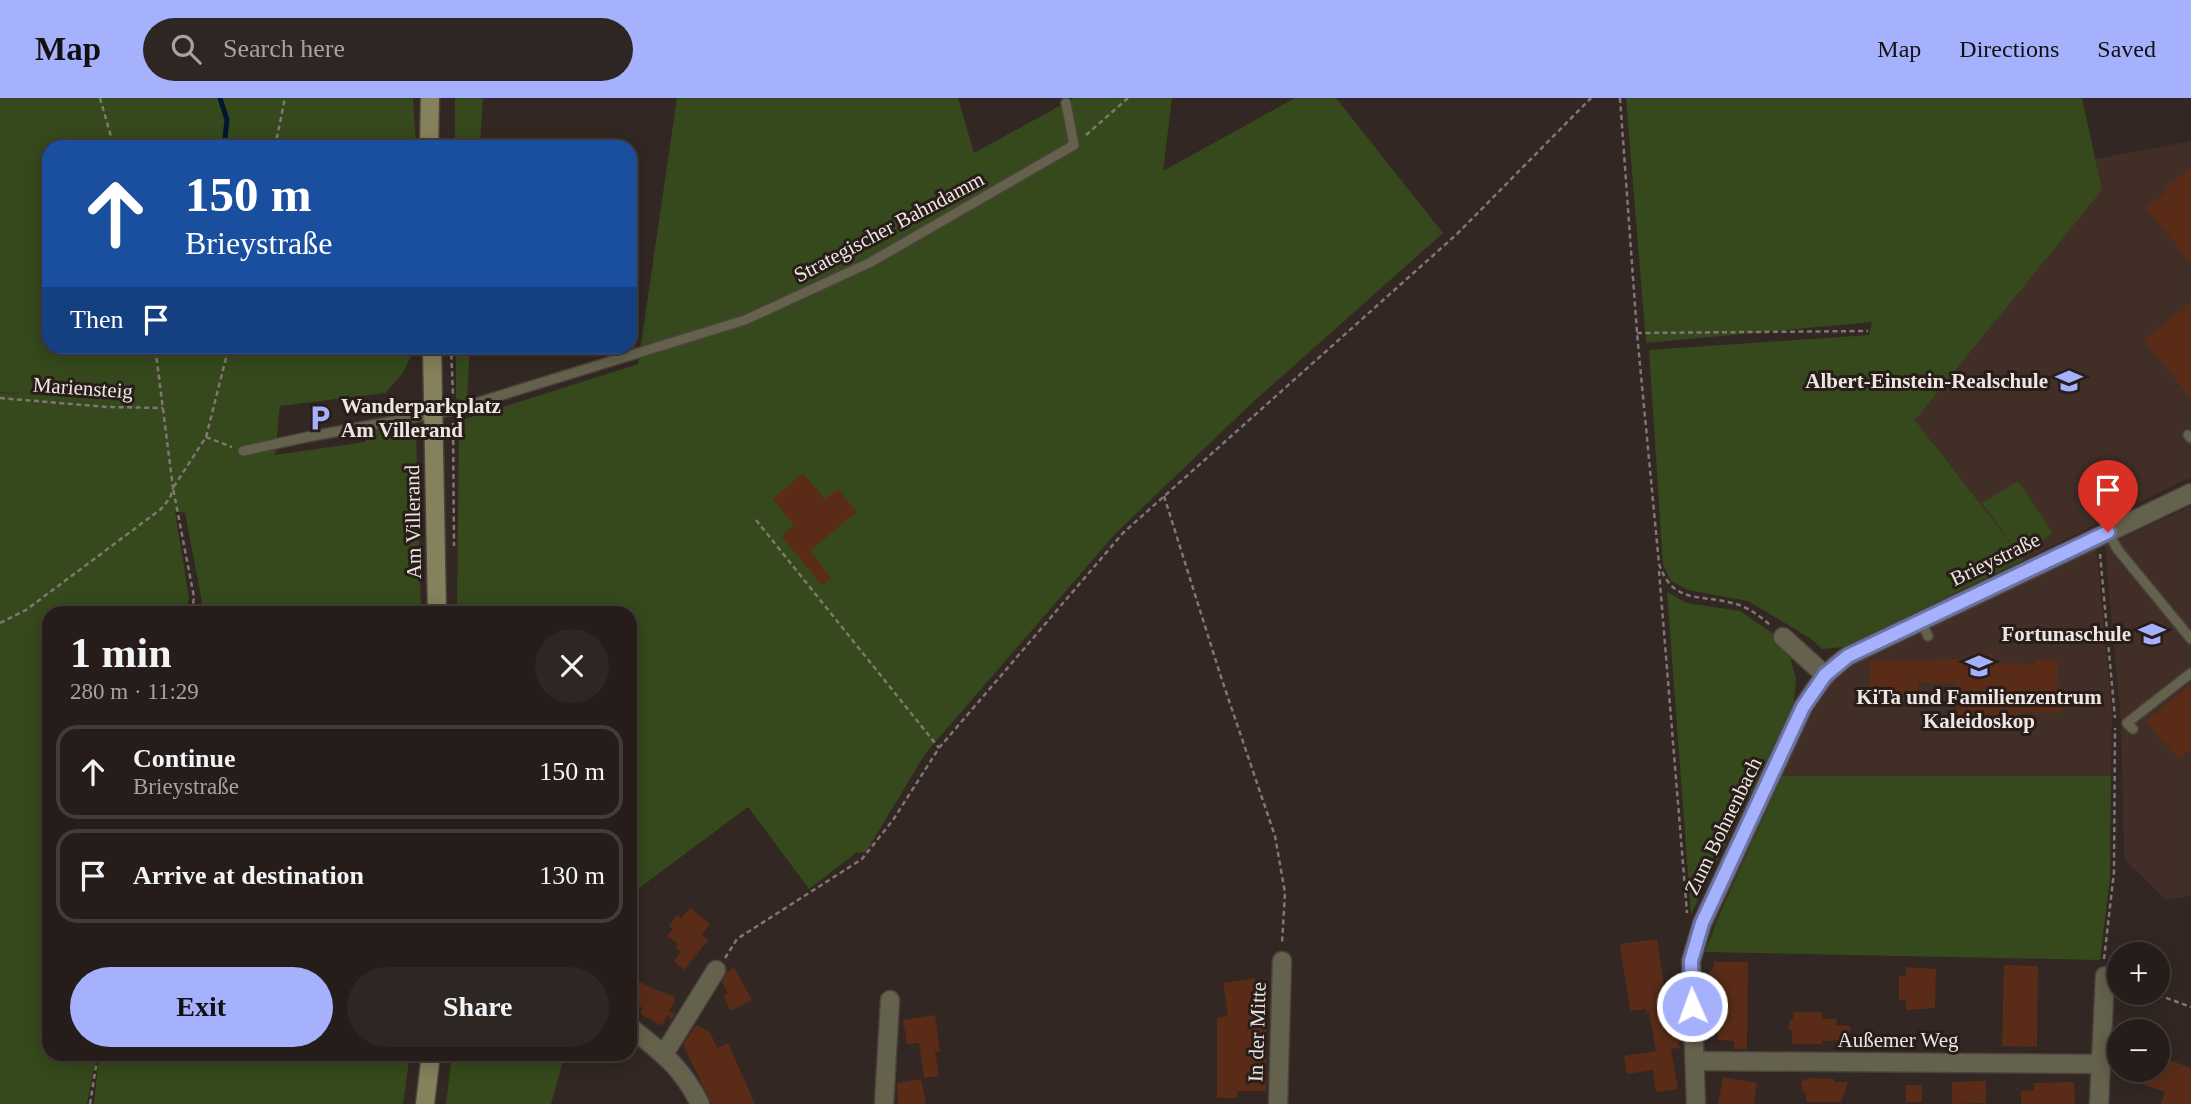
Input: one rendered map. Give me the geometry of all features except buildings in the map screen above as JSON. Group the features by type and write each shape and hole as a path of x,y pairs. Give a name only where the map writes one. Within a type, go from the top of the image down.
{"main road":[{"path":"429,140 430,98"},
{"name":"Am Villerand","path":"432,354 437,606"},
{"path":"425,1104 430,1061"}],"street":[{"name":"Brieystraße","path":"1825,675 1848,656 1925,628 2103,534 2191,493"},
{"path":"1783,637 1825,675"},
{"name":"Zum Bohnenbach","path":"1696,1104 1691,978 1694,945 1803,707 1825,675"},
{"name":"In der Mitte","path":"1278,1104 1282,961"},
{"path":"664,1054 716,970"},
{"path":"2099,1104 2105,976"},
{"path":"884,1104 890,1000"},
{"path":"637,1033 664,1054 689,1080 700,1104"},
{"name":"Außemer Weg","path":"1695,1061 2102,1064"}],"lane":[{"path":"1066,103 1074,145"},
{"name":"Strategischer Bahndamm","path":"637,353 745,320 871,262 1074,145"},
{"name":"Strategischer Bahndamm","path":"243,452 307,436 453,410 635,354"},
{"path":"2103,534 2191,639"},
{"path":"2133,729 2127,723 2191,673"}],"path":[{"path":"100,98 112,140"},
{"path":"276,140 285,98"},
{"path":"1074,145 1128,98"},
{"path":"716,970 737,939 862,859 893,820 939,748 1123,533 1457,234 1591,98"},
{"path":"1620,98 1637,333 1688,920"},
{"path":"1637,333 1868,331"},
{"path":"156,354 173,488 194,597 193,606"},
{"path":"0,623 26,611 161,509 206,437 227,354"},
{"path":"451,354 454,545"},
{"name":"Mariensteig","path":"0,398 107,407 163,408"},
{"path":"206,437 243,452"},
{"path":"1164,496 1275,836 1284,893 1282,961"},
{"path":"756,520 939,748"},
{"path":"2103,534 2115,718 2114,872 2103,971 2105,976"},
{"path":"1659,564 1664,580 1675,590 1692,596 1734,603 1749,610 1783,637"},
{"path":"2170,999 2191,1007"},
{"path":"90,1104 97,1061"}],"shaded area":[{"name":"Albert-Einstein-Realschule","path":"2191,141 2191,477 2024,560 1915,420 2101,190 2095,159"},
{"name":"Fortunaschule","path":"2191,506 2191,896 2166,900 2124,859 2121,722 2105,546"},
{"name":"KiTa und Familienzentrum Kaleidoskop","path":"2096,544 2112,712 2111,776 1782,776 1818,702 1841,673 1862,659"}],"green space":[{"path":"0,98 413,98 416,140 42,140 42,354 412,354 402,374 385,393 280,406 275,455 365,442 376,431 388,425 401,425 416,431 421,606 201,606 185,513 175,511 189,598 187,606 42,606 42,1061 96,1061 87,1104 0,1104 0,393 21,394 0,392"},
{"path":"455,98 483,98 480,140 455,140"},
{"path":"677,98 958,98 974,153 1074,98 1172,98 1163,171 1295,98 1336,98 1443,233 1253,402 1115,534 925,754 866,852 856,853 809,889 748,807 637,890 637,606 457,606 459,421 638,364"},
{"path":"1626,98 2082,98 2102,190 1915,420 2017,551 1982,503 2018,481 2053,533 2020,554 2024,560 1843,647 1822,649 1811,639 1748,601 1688,590 1671,581 1663,565 1649,350 1869,335 1872,322 1646,343"},
{"path":"456,354 470,354 467,401 456,399"},
{"path":"1667,592 1687,603 1740,611 1775,635 1791,660 1796,679 1793,709 1691,914"},
{"path":"1782,776 2111,776 2110,878 2100,960 1705,952"},
{"path":"98,1061 409,1061 403,1104 94,1104"},
{"path":"451,1061 563,1061 551,1104 446,1104"}],"waterway":[{"path":"220,98 227,120 225,140"}],"place":[{"name":"Albert-Einstein-Realschule","path":"2069,381"},
{"name":"Wanderparkplatz Am Villerand","path":"320,418"},
{"name":"Fortunaschule","path":"2152,634"},
{"name":"KiTa und Familienzentrum Kaleidoskop","path":"1979,666"}],"route":[{"path":"1692,1006 1691,961 1702,923 1803,707 1825,675 1848,656 2108,532"}]}
